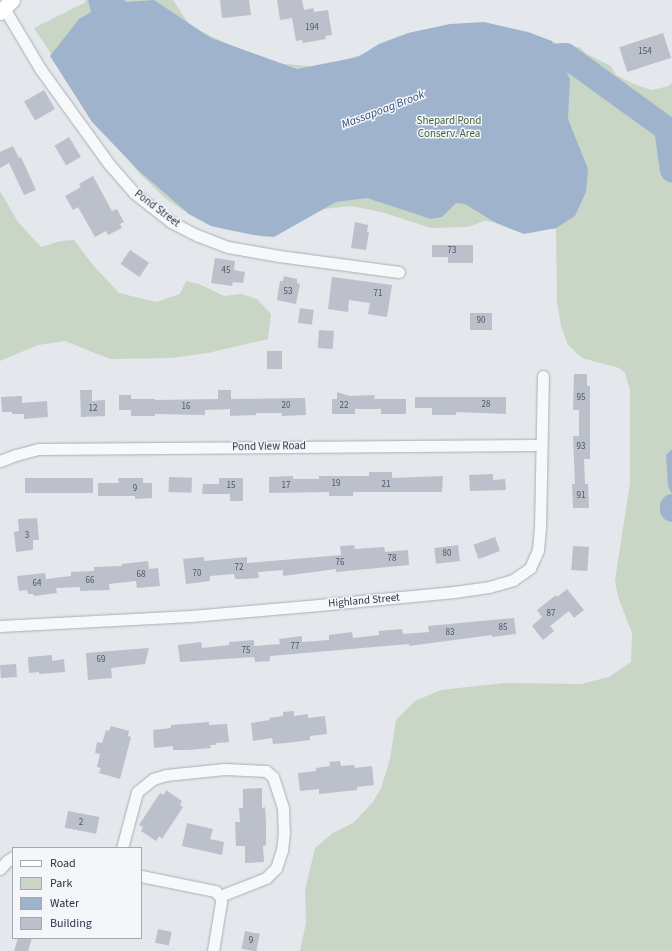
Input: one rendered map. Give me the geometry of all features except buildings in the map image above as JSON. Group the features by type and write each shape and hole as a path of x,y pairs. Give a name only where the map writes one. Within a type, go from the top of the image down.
{"street":[{"name":"Pond Street","path":"5,7 41,70 109,164 134,193 171,222 199,236 228,247 278,256 399,272"},
{"name":"Highland Street","path":"0,626 191,616 454,592 507,583 526,571 533,562 538,550 540,529 540,445 543,376"},
{"name":"Pond View Road","path":"0,461 38,449 540,445"},
{"path":"122,847 137,792 153,779 166,775 225,769 266,771 273,777 283,808 284,832 282,850 276,868 266,878 220,896"},
{"path":"1,868 6,860 12,857"},
{"path":"142,876 215,891 220,896 221,902 213,951"}],"green space":[{"path":"85,0 173,0 190,26 257,58 273,63 320,67 371,52 554,45 552,41 562,46 579,47 587,54 611,66 616,75 634,84 652,90 669,86 672,82 672,951 300,951 306,923 305,890 315,848 333,833 353,823 373,802 381,788 390,759 396,720 415,701 441,690 505,683 581,684 609,677 631,662 632,633 618,597 615,580 630,483 630,390 625,373 619,368 582,358 568,345 561,326 557,302 556,229 484,221 468,227 431,228 381,212 351,206 324,209 286,225 266,237 222,229 190,215 165,198 140,174 97,123 34,28 86,2"},
{"path":"0,191 18,222 41,247 61,241 74,240 92,264 119,293 156,302 180,294 186,281 199,284 224,296 241,294 257,299 271,314 268,339 208,353 171,358 110,359 65,341 38,345 0,361"}],"water":[{"name":"Shepard Pond Conserv. Area","path":"88,0 124,0 126,2 154,0 211,38 297,69 358,57 379,44 408,33 450,24 484,22 528,32 552,41 570,79 568,119 588,169 586,192 575,216 556,228 524,234 496,223 465,204 456,203 442,217 431,219 367,198 336,202 274,237 254,235 211,226 189,214 139,171 92,122 50,56 79,19 91,12"},
{"path":"672,449 672,494 668,486 666,455"}],"waterway":[{"name":"Massapoag Brook","path":"525,58 565,55 666,128 672,170"}]}
